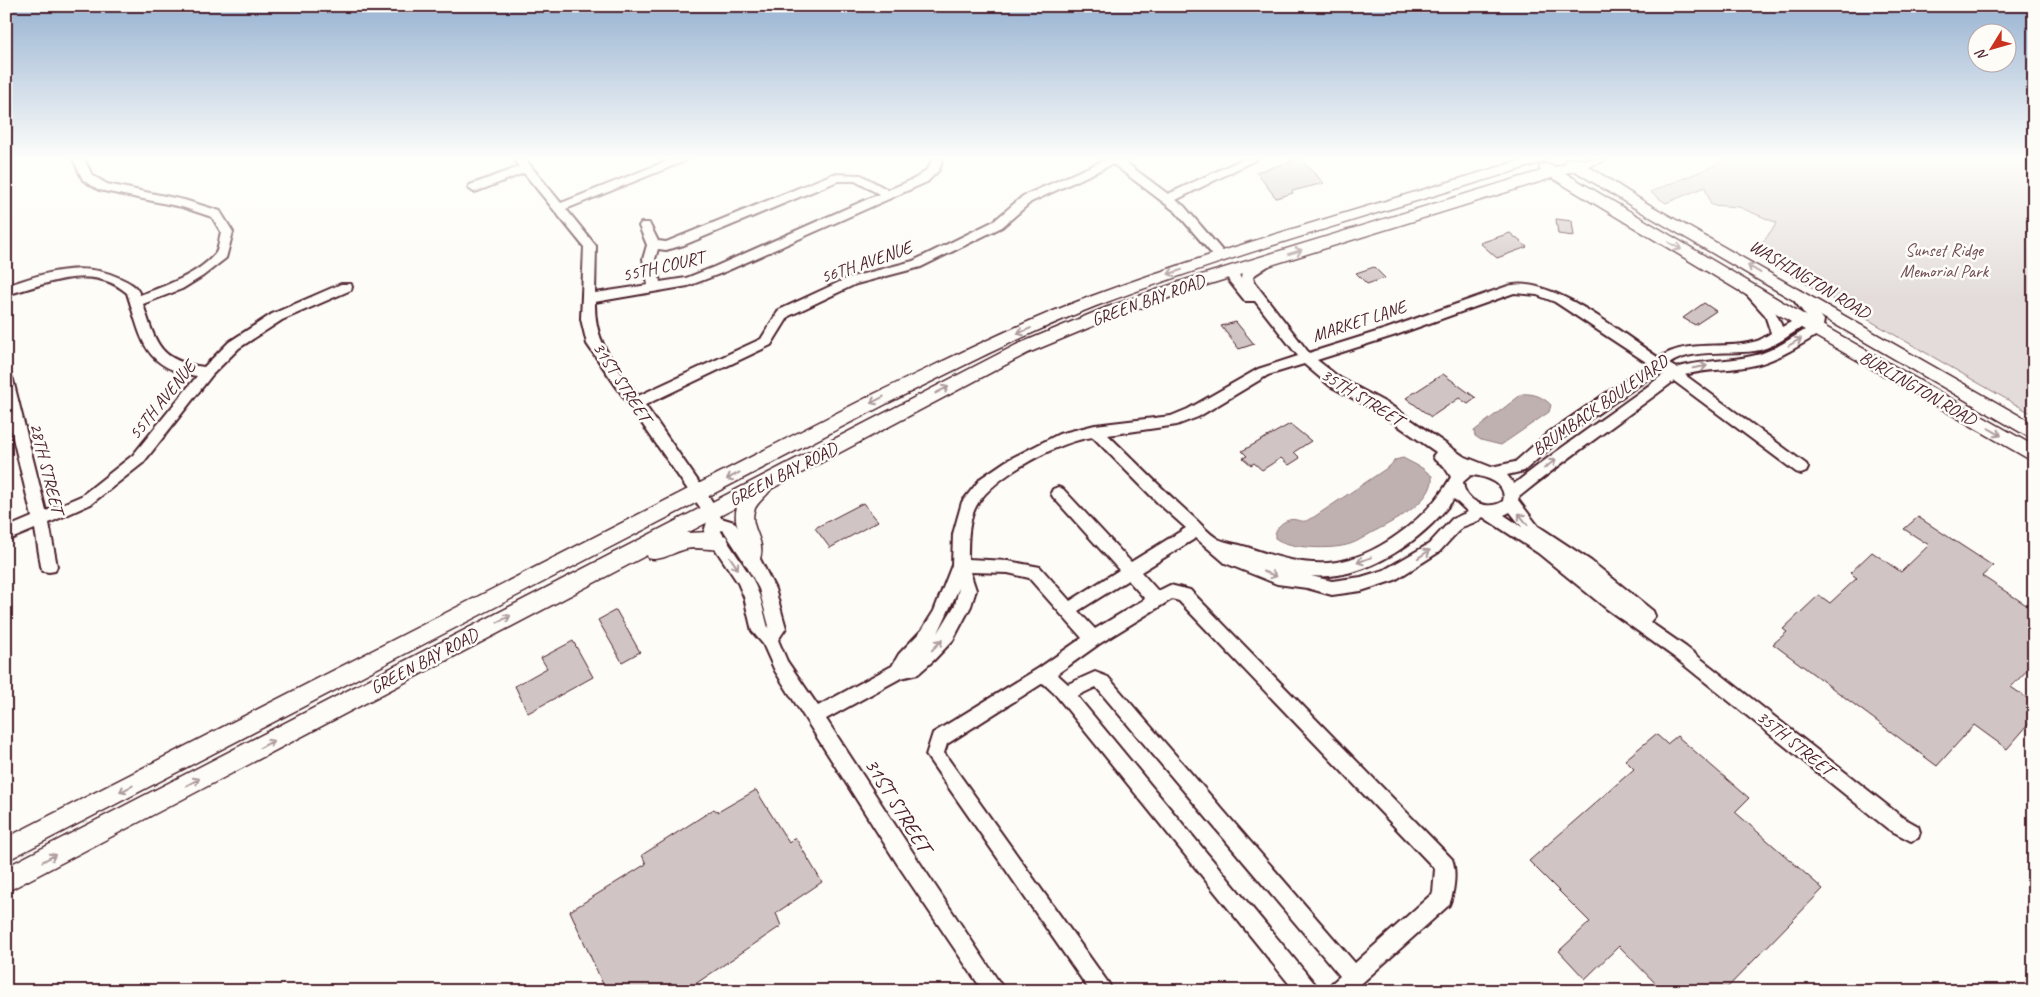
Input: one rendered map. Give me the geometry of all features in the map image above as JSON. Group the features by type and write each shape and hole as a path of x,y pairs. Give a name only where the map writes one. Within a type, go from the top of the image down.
{"main road":[{"path":"1227,264 1238,262 1265,250 1274,241 1381,206"},
{"name":"GREEN BAY ROAD","path":"6,850 880,399 997,342 1089,303 1227,264 1267,261 1445,206"},
{"name":"WASHINGTON ROAD","path":"1607,206 1812,323"},
{"name":"WASHINGTON ROAD","path":"1641,206 1726,253 2034,433"},
{"path":"1655,206 1706,236 1726,253"},
{"name":"GREEN BAY ROAD","path":"6,880 623,557 713,516 764,483 1022,349 1111,312 1191,284 1227,264"},
{"path":"1812,323 1842,332 1890,360 1970,402 2014,421"},
{"name":"BURLINGTON ROAD","path":"1812,323 2034,454"},
{"path":"751,558 754,550 744,516 745,509 749,502 760,492 764,483"},
{"path":"623,557 644,558 668,546 696,539 706,538 719,542"}],"street":[{"path":"136,302 177,286 199,273 222,255 226,232 216,214 189,206"},
{"name":"31ST STREET","path":"557,206 590,246 588,319 594,344 713,516 729,526 751,558 767,589 778,628 769,639"},
{"path":"559,208 565,206"},
{"path":"653,245 666,246 680,242 765,206"},
{"name":"55TH COURT","path":"588,299 688,282 865,206"},
{"name":"56TH AVENUE","path":"635,404 766,342 784,313 852,281 916,264 998,224 1019,206"},
{"name":"35TH STREET","path":"1176,206 1227,264 1233,278 1321,380 1381,414 1416,441 1449,462 1457,481"},
{"path":"645,226 653,245 649,259 654,289"},
{"name":"35TH STREET","path":"1267,261 1246,275 1248,283 1303,359 1335,382 1385,409 1458,460 1485,470"},
{"path":"6,291 64,274 88,273 115,280 132,290 152,346 163,360 181,368 207,372"},
{"path":"1745,286 1771,313 1778,336"},
{"name":"55TH AVENUE","path":"6,535 86,500 138,459 207,372 234,345 277,317 346,287"},
{"name":"MARKET LANE","path":"815,716 898,671 912,669 947,635 963,606 968,590 960,565 961,534 970,502 986,482 1018,461 1064,438 1095,430 1172,421 1193,413 1263,372 1391,332 1513,289 1527,287 1543,291 1560,299 1674,374 1801,468"},
{"path":"1796,294 1812,323"},
{"name":"BRUMBACK BOULEVARD","path":"1485,470 1519,467 1553,438 1658,364 1686,351 1714,348 1740,349 1761,345 1778,336 1812,323"},
{"name":"BRUMBACK BOULEVARD","path":"1511,498 1554,460 1608,424 1674,374 1696,367 1753,361 1774,354 1812,323"},
{"name":"28TH STREET","path":"6,380 41,521 49,566"},
{"path":"1095,430 1163,498 1212,544 1231,558 1278,577 1307,581 1332,588 1361,584 1389,575 1434,548 1457,523 1484,511 1501,510 1511,498 1506,482 1485,470 1463,472 1428,518 1413,531 1371,557 1328,570 1301,568 1255,558 1231,547 1212,544"},
{"path":"1457,481 1463,500 1484,511"},
{"path":"1058,493 1156,600"},
{"name":"35TH STREET","path":"1511,498 1533,530 1585,566 1647,616 1680,652"},
{"name":"35TH STREET","path":"1484,511 1542,549 1680,652 1895,823 1911,832"},
{"name":"31ST STREET","path":"713,516 712,532 745,580 752,596 760,631 769,639 781,666 905,858 995,991"},
{"path":"1076,606 1197,529"},
{"path":"960,565 1008,567 1034,572 1093,639"},
{"path":"1102,991 935,755 939,739 1045,673 1093,639 1170,592 1184,595 1445,866 1442,898 1338,991"},
{"path":"1045,673 1062,691 1308,991"},
{"path":"1062,691 1068,692 1095,679 1102,682 1354,977"}],"green space":[{"name":"Sunset Ridge Memorial Park","path":"1718,206 2034,206 2034,415 1754,254 1777,223 1739,207"}],"shaded area":[{"path":"1522,394 1538,396 1545,400 1551,405 1549,412 1501,445 1481,440 1475,436 1474,431"},
{"path":"1403,458 1422,468 1432,476 1431,486 1426,494 1410,511 1358,541 1342,546 1322,548 1300,546 1282,542 1275,538 1277,529 1286,521 1306,521 1314,517 1390,466 1395,460"}],"building":[{"path":"1556,219 1572,221 1574,236 1558,234"},
{"path":"1510,233 1527,247 1497,258 1480,243"},
{"path":"1374,267 1385,278 1367,284 1356,273"},
{"path":"1704,303 1716,311 1695,325 1683,318"},
{"path":"1236,322 1254,344 1239,349 1221,326"},
{"path":"1443,374 1476,398 1468,404 1459,398 1431,417 1406,398"},
{"path":"1290,424 1311,441 1294,452 1300,458 1289,465 1281,458 1262,470 1254,463 1251,465 1243,458 1247,456 1242,451"},
{"path":"863,503 878,521 830,548 815,528"},
{"path":"1918,517 1993,566 1982,576 2034,610 2034,663 2011,687 2034,703 2034,718 2007,749 1974,725 1937,766 1773,644 1787,632 1783,629 1819,595 1830,603 1857,578 1850,573 1872,552 1901,572 1929,545 1904,529"},
{"path":"616,610 640,652 622,662 598,620"},
{"path":"573,641 593,677 528,713 515,686 547,668 541,658"},
{"path":"1656,734 1667,744 1677,736 1749,798 1735,812 1823,889 1724,991 1663,991 1619,946 1585,979 1559,951 1590,922 1529,861 1634,769 1625,760"},
{"path":"756,790 789,843 795,837 822,882 776,913 781,926 685,991 677,991 672,983 660,991 606,991 570,911 646,864 642,855 714,809 718,812"}]}
